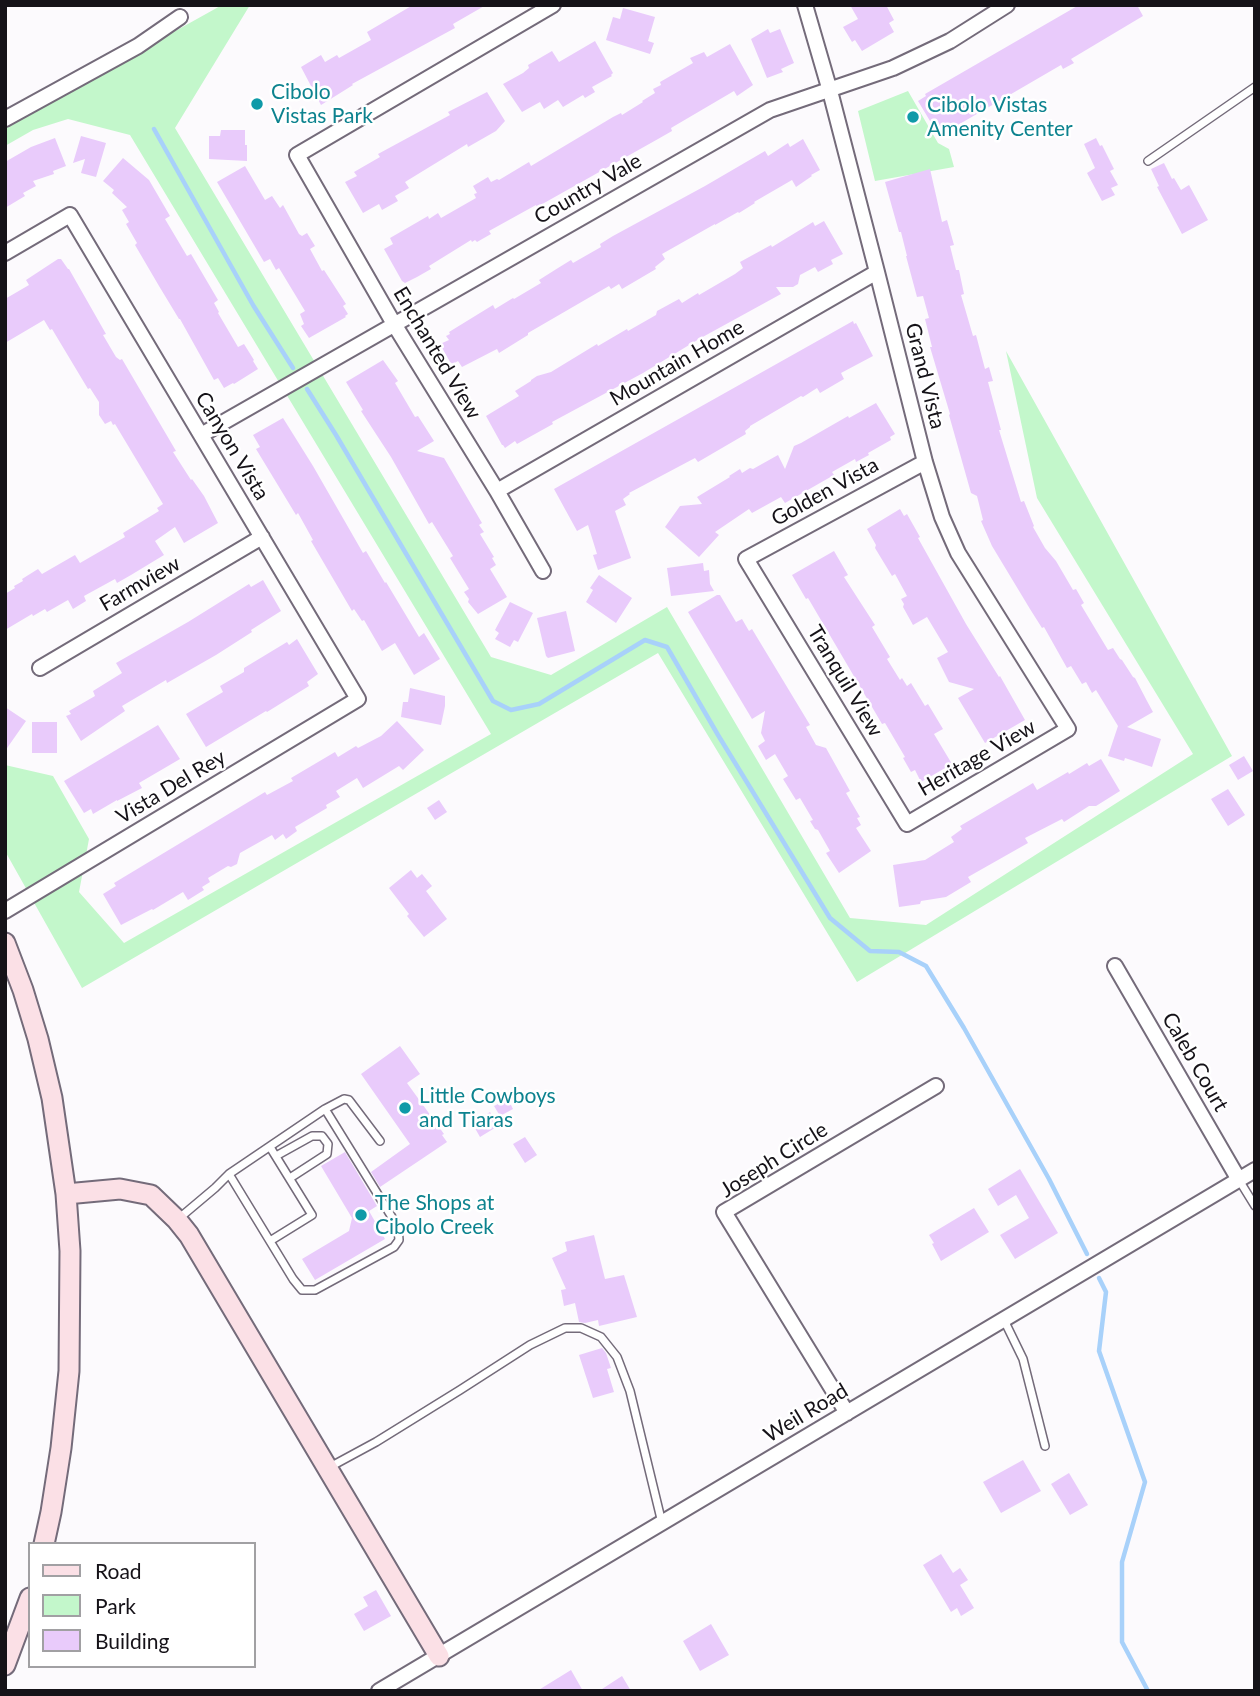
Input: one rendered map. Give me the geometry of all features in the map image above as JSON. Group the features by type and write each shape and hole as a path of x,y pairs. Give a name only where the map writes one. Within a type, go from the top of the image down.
{"main road":[{"path":"5,943 38,1039 51,1098 66,1194 70,1251 69,1371 61,1448 44,1542"},
{"path":"66,1194 120,1189 151,1195 177,1220 189,1235 439,1656"},
{"path":"5,1665 28,1603"}],"street":[{"name":"Enchanted View","path":"543,571 498,491 394,324 297,155 554,5"},
{"name":"Grand Vista","path":"805,5 830,91 925,462 942,517 958,553 1068,729"},
{"name":"Country Vale","path":"201,435 770,110 893,68 950,41 1007,5"},
{"path":"5,119 138,46 180,17"},
{"name":"Canyon Vista","path":"5,253 70,215 358,699"},
{"name":"Mountain Home","path":"498,491 877,272"},
{"name":"Golden Vista","path":"746,559 925,462"},
{"name":"Farmview","path":"40,667 262,537"},
{"name":"Tranquil View","path":"746,559 907,824"},
{"name":"Vista Del Rey","path":"5,911 358,699"},
{"name":"Heritage View","path":"907,824 1068,729"},
{"name":"Caleb Court","path":"1115,966 1239,1180"},
{"name":"Joseph Circle","path":"847,1413 724,1212 936,1086"},
{"name":"Weil Road","path":"379,1691 1255,1170"}],"lane":[{"path":"1148,160 1255,87"},
{"path":"177,1220 229,1174 344,1099 349,1100 380,1141"},
{"path":"229,1174 302,1290 315,1290 394,1247 399,1240 398,1227 325,1109"},
{"path":"276,1156 312,1136 321,1136 328,1144 327,1154 290,1178"},
{"path":"270,1147 312,1215 270,1241"},
{"path":"1239,1180 1255,1206"},
{"path":"1004,1319 1023,1359 1045,1446"},
{"path":"327,1469 376,1442 530,1345 565,1328 581,1328 601,1337 617,1357 630,1391 662,1523"}],"green space":[{"path":"222,5 250,5 175,128 491,657 551,675 667,607 850,918 926,925 1193,754 1037,498 1006,351 1232,756 857,982 658,653 82,988 5,851 5,765 53,776 89,839 79,892 124,943 491,734 130,135 68,119 33,130 5,146 5,126"},
{"path":"908,91 938,143 949,149 954,167 875,181 858,111"}],"building":[{"path":"413,5 486,5 453,24 455,28 352,84 321,105 301,67 321,55 325,62 337,55 339,58 371,40 367,32"},
{"path":"850,5 886,5 894,20 889,23 894,32 862,51 855,40 852,42 843,27 858,19"},
{"path":"1079,5 1137,5 1143,16 1071,59 1074,63 1063,69 1061,65 939,136 918,101 926,96 925,94"},
{"path":"623,8 655,17 648,41 654,43 650,54 606,40 613,17 620,19"},
{"path":"768,29 770,33 780,29 794,63 781,69 783,72 767,78 751,39"},
{"path":"595,41 613,73 612,76 592,87 595,92 585,98 583,95 563,107 558,100 544,109 540,102 522,112 503,84 552,51 559,62"},
{"path":"730,44 753,85 737,96 734,91 671,128 672,131 489,231 491,234 477,242 471,240 429,266 431,269 405,283 402,281 384,249 393,244 390,238 428,216 429,219 438,213 441,218 476,198 474,194 477,193 473,186 488,177 491,182 499,180 529,162 531,166 613,117 621,113 622,115 655,93 653,89 661,85 660,82 693,63 690,58 704,52 707,57"},
{"path":"487,92 505,121 496,131 468,147 467,144 405,182 409,188 395,196 398,201 382,210 379,204 363,213 345,182 357,176 354,172 380,157 378,154"},
{"path":"221,130 245,130 247,161 209,159 209,136 220,136"},
{"path":"81,136 106,143 96,177 81,173 85,159 73,163"},
{"path":"55,138 66,166 53,171 54,174 33,181 36,186 5,208 5,162 31,147"},
{"path":"1096,138 1114,169 1110,171 1118,185 1111,188 1115,195 1102,201 1087,173 1095,168 1084,144"},
{"path":"803,139 820,170 796,187 792,180 739,213 662,254 665,259 656,269 622,289 619,284 611,289 609,286 499,353 497,349 462,367 458,361 453,364 450,362 440,344 449,340 446,336 449,332 493,305 495,309 514,299 571,260 573,263 601,247 600,244 613,236 765,151 768,156 788,143 790,147"},
{"path":"123,158 149,180 170,216 165,219 187,256 191,254 218,300 214,303 218,313 238,347 244,344 254,360 258,369 234,384 224,388 218,378 214,380 135,245 137,243 126,224 129,222 122,210 127,207 103,181"},
{"path":"1164,163 1181,190 1189,185 1208,220 1182,234 1157,187 1159,186 1151,169"},
{"path":"245,166 265,200 272,196 280,208 283,205 299,234 302,236 307,233 315,246 310,249 322,271 324,270 346,304 343,306 348,314 346,317 309,338 301,326 304,324 300,314 305,311 279,268 276,270 270,259 264,262 217,182"},
{"path":"930,169 942,222 947,220 954,245 950,246 956,270 959,270 964,294 961,295 973,336 976,335 985,369 989,367 993,381 988,382 999,430 1021,502 1024,501 1033,527 1045,548 1073,590 1076,589 1084,603 1081,605 1108,650 1113,648 1122,660 1153,712 1127,727 1161,739 1152,767 1125,758 1124,761 1108,756 1118,726 1096,690 1092,693 1086,682 1082,684 1071,666 1067,668 992,546 981,521 983,520 977,496 971,493 930,347 925,319 929,318 923,296 917,297 885,182"},
{"path":"824,221 843,254 831,260 833,264 818,272 815,267 800,275 798,284 793,287 776,287 781,294 517,444 515,441 505,448 502,445 486,416 519,396 515,391 597,344 598,346 627,329 628,331 679,299 682,303 698,293 699,295 743,268 740,262 771,245 772,247 813,222 815,226"},
{"path":"58,259 69,269 106,334 103,335 116,357 122,359 176,451 173,452 204,496 218,523 184,543 175,527 155,541 164,555 131,575 117,583 115,579 84,596 86,601 73,609 68,600 47,612 45,609 33,616 32,614 5,630 5,594 23,581 22,579 38,569 42,574 75,555 80,563 125,537 123,533 159,511 157,508 163,504 115,424 111,421 105,424 99,415 99,402 44,320 5,343 5,299 29,285 26,280"},
{"path":"853,321 873,356 841,373 844,379 820,393 817,388 801,396 750,426 745,431 746,434 698,462 695,458 629,493 623,499 626,505 615,511 631,558 598,570 593,555 597,554 588,525 577,531 554,489"},
{"path":"383,360 398,381 395,383 415,417 418,416 434,441 417,451 444,458 482,523 479,525 484,532 480,534 496,565 490,569 507,597 478,614 468,602 464,592 469,589 450,558 453,556 432,522 429,524 346,382"},
{"path":"876,403 895,434 890,437 891,440 868,453 869,455 856,462 855,459 832,472 834,475 785,503 781,497 752,513 749,509 715,532 719,535 699,557 665,527 680,506 702,504 697,497 740,469 742,473 753,469 778,455 785,469 794,446"},
{"path":"283,418 363,553 366,551 419,637 424,633 440,659 414,675 395,643 382,651 364,620 362,621 354,609 352,611 311,541 313,540 298,513 296,515 256,449 260,447 253,435"},
{"path":"900,509 904,516 907,514 966,624 1025,720 985,743 958,698 974,689 949,682 937,658 948,652 927,617 913,625 901,599 907,596 895,574 892,576 875,548 867,529"},
{"path":"834,551 848,575 844,577 875,625 872,627 890,657 887,659 900,680 902,678 907,686 911,683 925,706 928,704 943,729 934,734 952,764 921,782 915,770 911,772 885,723 882,724 792,575"},
{"path":"703,563 704,571 709,570 710,584 714,591 671,596 667,568"},
{"path":"599,575 632,598 616,623 586,602 593,590 590,588"},
{"path":"263,580 281,611 216,655 122,706 125,711 81,741 66,716 71,714 69,711 95,696 93,691 122,673 116,663 249,584 251,587"},
{"path":"720,595 736,622 742,619 749,631 752,629 810,725 806,727 816,745 826,748 850,791 846,793 860,817 857,818 861,825 856,828 871,851 839,873 826,853 830,851 810,821 813,820 800,798 796,800 783,779 788,776 775,754 766,760 758,746 765,741 761,733 765,711 752,719 688,612"},
{"path":"510,602 533,613 518,642 514,640 510,647 495,639 499,633 495,630"},
{"path":"566,611 575,651 548,658 537,618"},
{"path":"297,639 318,674 307,682 309,686 206,747 186,714 223,692 220,686 244,672 244,668 287,642 289,645"},
{"path":"410,688 445,696 441,725 401,717 403,702 408,702"},
{"path":"5,707 26,721 5,751"},
{"path":"397,721 424,750 403,770 399,766 363,788 357,778 336,791 340,797 295,827 297,831 286,839 283,834 275,840 272,835 240,853 237,864 228,866 208,878 210,882 202,887 204,890 188,900 183,892 121,925 103,894 116,886 114,883 265,792 267,795 293,781 291,778 335,752 338,757 381,736"},
{"path":"32,722 57,722 57,753 32,753"},
{"path":"158,725 180,759 139,783 142,788 93,814 91,809 84,813 64,781"},
{"path":"1244,756 1253,771 1238,780 1229,765"},
{"path":"1101,759 1120,791 1064,822 1062,819 1025,838 1028,843 968,877 971,882 946,897 899,907 893,865 925,860 954,842 951,837 962,829 960,826 1033,783 1037,790 1068,772 1069,774 1087,763 1089,766"},
{"path":"1228,789 1245,815 1228,826 1211,799"},
{"path":"439,800 447,812 435,820 427,808"},
{"path":"411,870 417,878 422,874 432,886 426,891 447,919 424,937 389,888"},
{"name":"Little Cowboys and Tiaras","path":"400,1046 420,1074 407,1083 447,1142 380,1187 371,1172 410,1144 361,1074"},
{"path":"508,1099 513,1109 500,1116 494,1106"},
{"path":"490,1112 498,1126 480,1137 472,1123"},
{"path":"525,1137 537,1155 525,1163 513,1144"},
{"name":"The Shops at Cibolo Creek","path":"345,1152 377,1206 369,1211 385,1239 315,1280 302,1259 349,1231 352,1218 321,1166"},
{"path":"1020,1169 1058,1233 1015,1259 1000,1235 1029,1218 1016,1195 998,1206 988,1189"},
{"path":"974,1208 989,1232 941,1261 929,1235"},
{"path":"594,1235 605,1279 624,1275 637,1317 599,1326 598,1320 579,1322 575,1303 564,1306 561,1290 566,1289 552,1258 567,1251 565,1242"},
{"path":"602,1348 611,1368 607,1369 614,1392 593,1398 579,1355"},
{"path":"1023,1460 1041,1491 1001,1513 983,1482"},
{"path":"1069,1473 1088,1505 1070,1515 1051,1484"},
{"path":"941,1554 953,1573 960,1568 968,1580 960,1585 974,1608 961,1616 957,1608 951,1612 923,1565"},
{"path":"376,1590 391,1616 364,1631 354,1614 368,1606 363,1597"},
{"path":"711,1624 729,1655 700,1671 683,1641"},
{"path":"571,1670 583,1691 537,1691"},
{"path":"622,1676 631,1691 599,1691"}],"waterway":[{"path":"154,129 253,305 293,368"},
{"path":"307,389 493,701 511,710 539,704 645,640 667,647 830,918 870,951 899,952 926,966 1049,1179 1087,1254"},
{"path":"1099,1278 1106,1292 1099,1351 1145,1482 1122,1562 1122,1642 1148,1691"}],"place":[{"name":"Cibolo Vistas Park","path":"257,104"},
{"name":"Cibolo Vistas Amenity Center","path":"913,117"},
{"name":"Little Cowboys and Tiaras","path":"405,1108"},
{"name":"The Shops at Cibolo Creek","path":"361,1215"}]}
